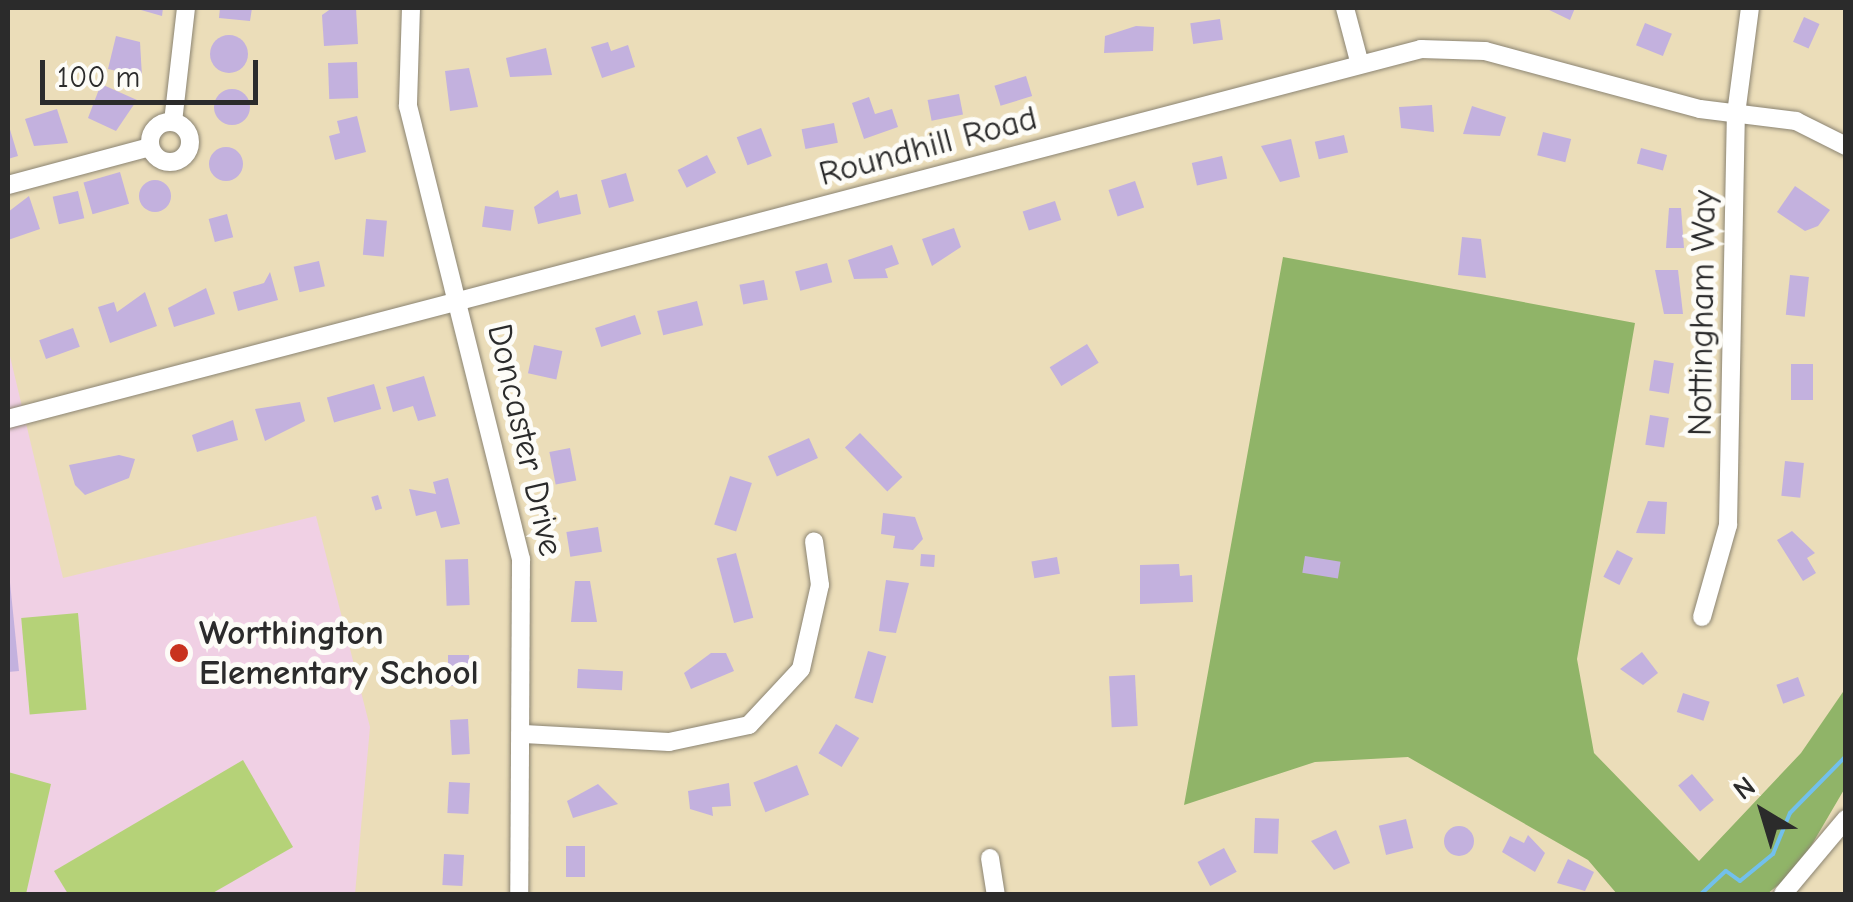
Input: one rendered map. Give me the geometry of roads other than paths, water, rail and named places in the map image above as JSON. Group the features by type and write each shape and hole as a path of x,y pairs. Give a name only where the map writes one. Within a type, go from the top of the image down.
{"street":[{"path":"173,122 186,8"},
{"name":"Doncaster Drive","path":"411,8 408,106 522,559 524,734 518,894"},
{"path":"1345,8 1359,61"},
{"name":"Nottingham Way","path":"1702,616 1728,525 1736,114 1750,8"},
{"name":"Roundhill Road","path":"17,418 460,306 1359,61 1421,49 1485,51 1736,114 1796,121 1846,146"},
{"path":"150,147 154,129 173,122"},
{"path":"150,147 163,160 184,156 189,137 173,122"},
{"path":"8,185 150,147"},
{"path":"524,734 682,741 748,725 801,669 820,585 814,541"},
{"path":"1783,894 1846,818"},
{"path":"990,858 996,894"}],"waterway":[{"path":"1701,894 1726,871 1740,881 1773,854 1790,813 1846,756"}],"place":[{"name":"Worthington Elementary School","path":"179,653"}]}
